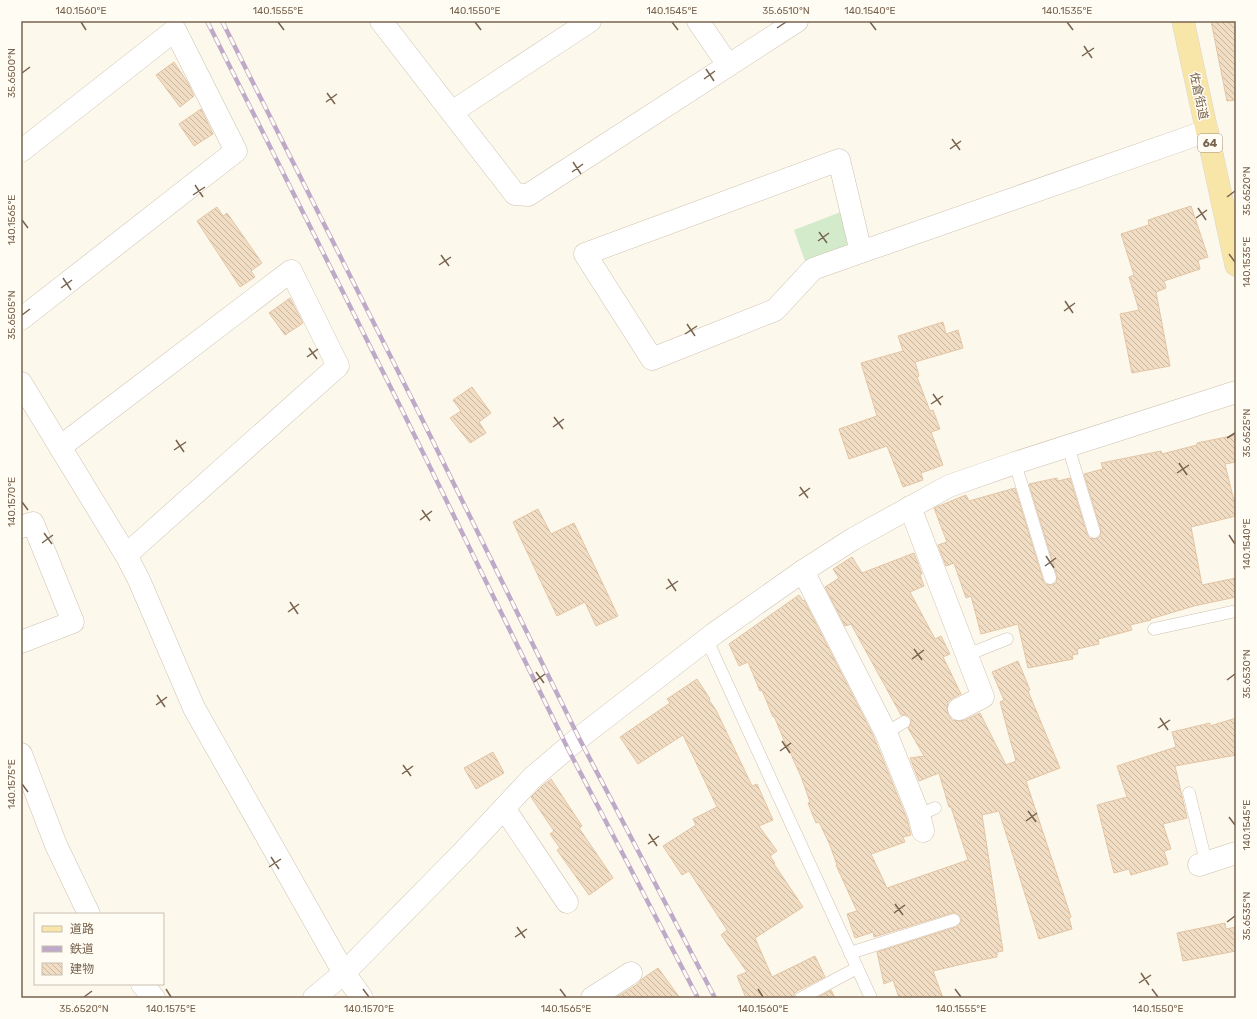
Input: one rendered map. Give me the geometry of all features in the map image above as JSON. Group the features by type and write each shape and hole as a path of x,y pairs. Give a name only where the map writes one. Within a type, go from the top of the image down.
{"main road":[{"name":"佐倉街道","path":"1183,21 1207,131 1230,210 1236,265"}],"street":[{"path":"452,112 590,21"},
{"path":"698,21 728,65"},
{"path":"385,22 515,194 528,195 796,21"},
{"path":"21,151 175,30 236,151 21,319"},
{"path":"861,252 838,160 585,254 652,359 775,310 813,269 1207,131"},
{"path":"60,447 291,271 338,366 126,555"},
{"path":"21,383 30,414 60,447 126,555 139,580 194,708 344,973 362,998"},
{"path":"314,998 344,973 533,777 579,738 708,640 803,571 853,539 949,486 1014,463 1236,392"},
{"path":"910,508 983,697 959,709"},
{"path":"21,527 33,522 73,622 21,642"},
{"path":"803,571 895,727 926,818"},
{"path":"21,754 56,844 89,913"},
{"path":"504,808 567,902"},
{"path":"1203,863 1236,853"},
{"path":"592,998 631,973"},
{"path":"143,985 154,998"}],"lane":[{"path":"1068,446 1094,532"},
{"path":"1014,463 1050,578"},
{"path":"1154,629 1236,611"},
{"path":"967,655 1007,639"},
{"path":"708,640 871,998"},
{"path":"1189,793 1203,863"},
{"path":"850,953 954,920"},
{"path":"801,998 857,968"}],"green space":[{"path":"843,211 849,237 845,250 806,264 794,230"}],"building":[{"path":"1211,21 1236,21 1236,100 1227,101"},
{"path":"174,62 188,83 194,96 180,107 156,75"},
{"path":"201,109 213,134 194,146 179,124"},
{"path":"1191,206 1208,257 1198,260 1200,269 1164,281 1166,288 1156,292 1170,366 1132,373 1120,314 1139,310 1129,277 1134,275 1121,234 1149,225 1148,220"},
{"path":"217,207 223,216 227,213 262,263 251,271 255,277 240,287 197,221"},
{"path":"290,298 303,323 285,335 269,313"},
{"path":"943,322 946,334 958,330 963,348 915,362 919,376 917,377 930,411 933,410 940,429 931,432 943,465 921,473 923,480 903,487 887,446 849,459 839,429 877,416 861,363 903,351 898,336"},
{"path":"472,387 491,413 479,422 486,433 470,443 450,418 461,411 453,400"},
{"path":"1236,435 1236,462 1225,464 1236,509 1236,516 1191,527 1202,585 1236,578 1236,597 1194,606 1130,625 1132,630 1098,639 1099,644 1077,649 1078,654 1072,655 1073,659 1028,668 1018,624 981,634 971,596 966,598 954,563 946,566 938,545 947,542 934,508 966,495 969,501 1015,488 1043,580 1045,584 1052,585 1056,583 1057,576 1029,484 1057,478 1058,481 1070,478 1087,534 1089,538 1096,539 1100,537 1101,530 1084,474 1103,469 1101,463 1161,451 1162,454 1197,445 1197,443"},
{"path":"538,509 551,534 574,523 618,616 596,626 585,602 557,616 513,522"},
{"path":"914,553 922,574 920,575 924,586 910,592 935,639 941,636 950,654 943,657 961,694 948,702 948,714 952,720 959,721 965,720 980,713 1006,765 1016,761 1000,702 1004,700 992,672 1018,661 1030,690 1028,691 1060,768 1026,781 1071,917 1069,918 1072,929 1039,939 999,811 982,815 1003,951 997,952 997,957 933,971 943,998 899,998 893,980 884,984 877,952 956,927 961,922 961,917 956,913 952,913 874,937 873,932 855,938 847,914 857,911 836,865 830,845 819,822 816,823 808,803 810,802 802,779 762,690 760,691 748,662 739,666 729,644 799,595 803,601 804,600 873,735 907,819 911,835 903,837 905,842 871,854 887,888 968,860 951,807 949,807 939,773 919,781 910,758 924,756 908,728 911,718 907,715 901,715 851,624 845,626 825,587 839,578 833,569 852,557 862,573"},
{"path":"697,679 716,710 752,786 757,784 773,820 759,826 777,851 770,856 803,907 755,938 772,977 815,956 825,977 797,991 794,994 794,998 746,998 737,976 747,972 721,935 727,930 689,871 682,875 663,846 696,825 693,819 717,807 683,735 638,764 620,737 670,703 667,699"},
{"path":"1236,718 1236,755 1175,766 1187,818 1163,824 1171,849 1164,851 1168,864 1131,875 1129,869 1114,873 1097,805 1127,797 1117,766 1176,747 1172,732 1210,723 1210,726"},
{"path":"493,752 504,773 476,789 464,768"},
{"path":"551,779 582,826 579,828 613,878 589,895 557,850 560,848 550,834 554,831 531,797"},
{"path":"1225,923 1226,929 1236,927 1236,951 1183,961 1177,933"},
{"path":"658,968 680,998 615,998 638,984 642,979"},
{"path":"831,990 835,998 817,998"}],"railway":[{"path":"207,21 405,416 568,749 698,998"},
{"path":"222,21 418,411 579,738 715,998"}]}
